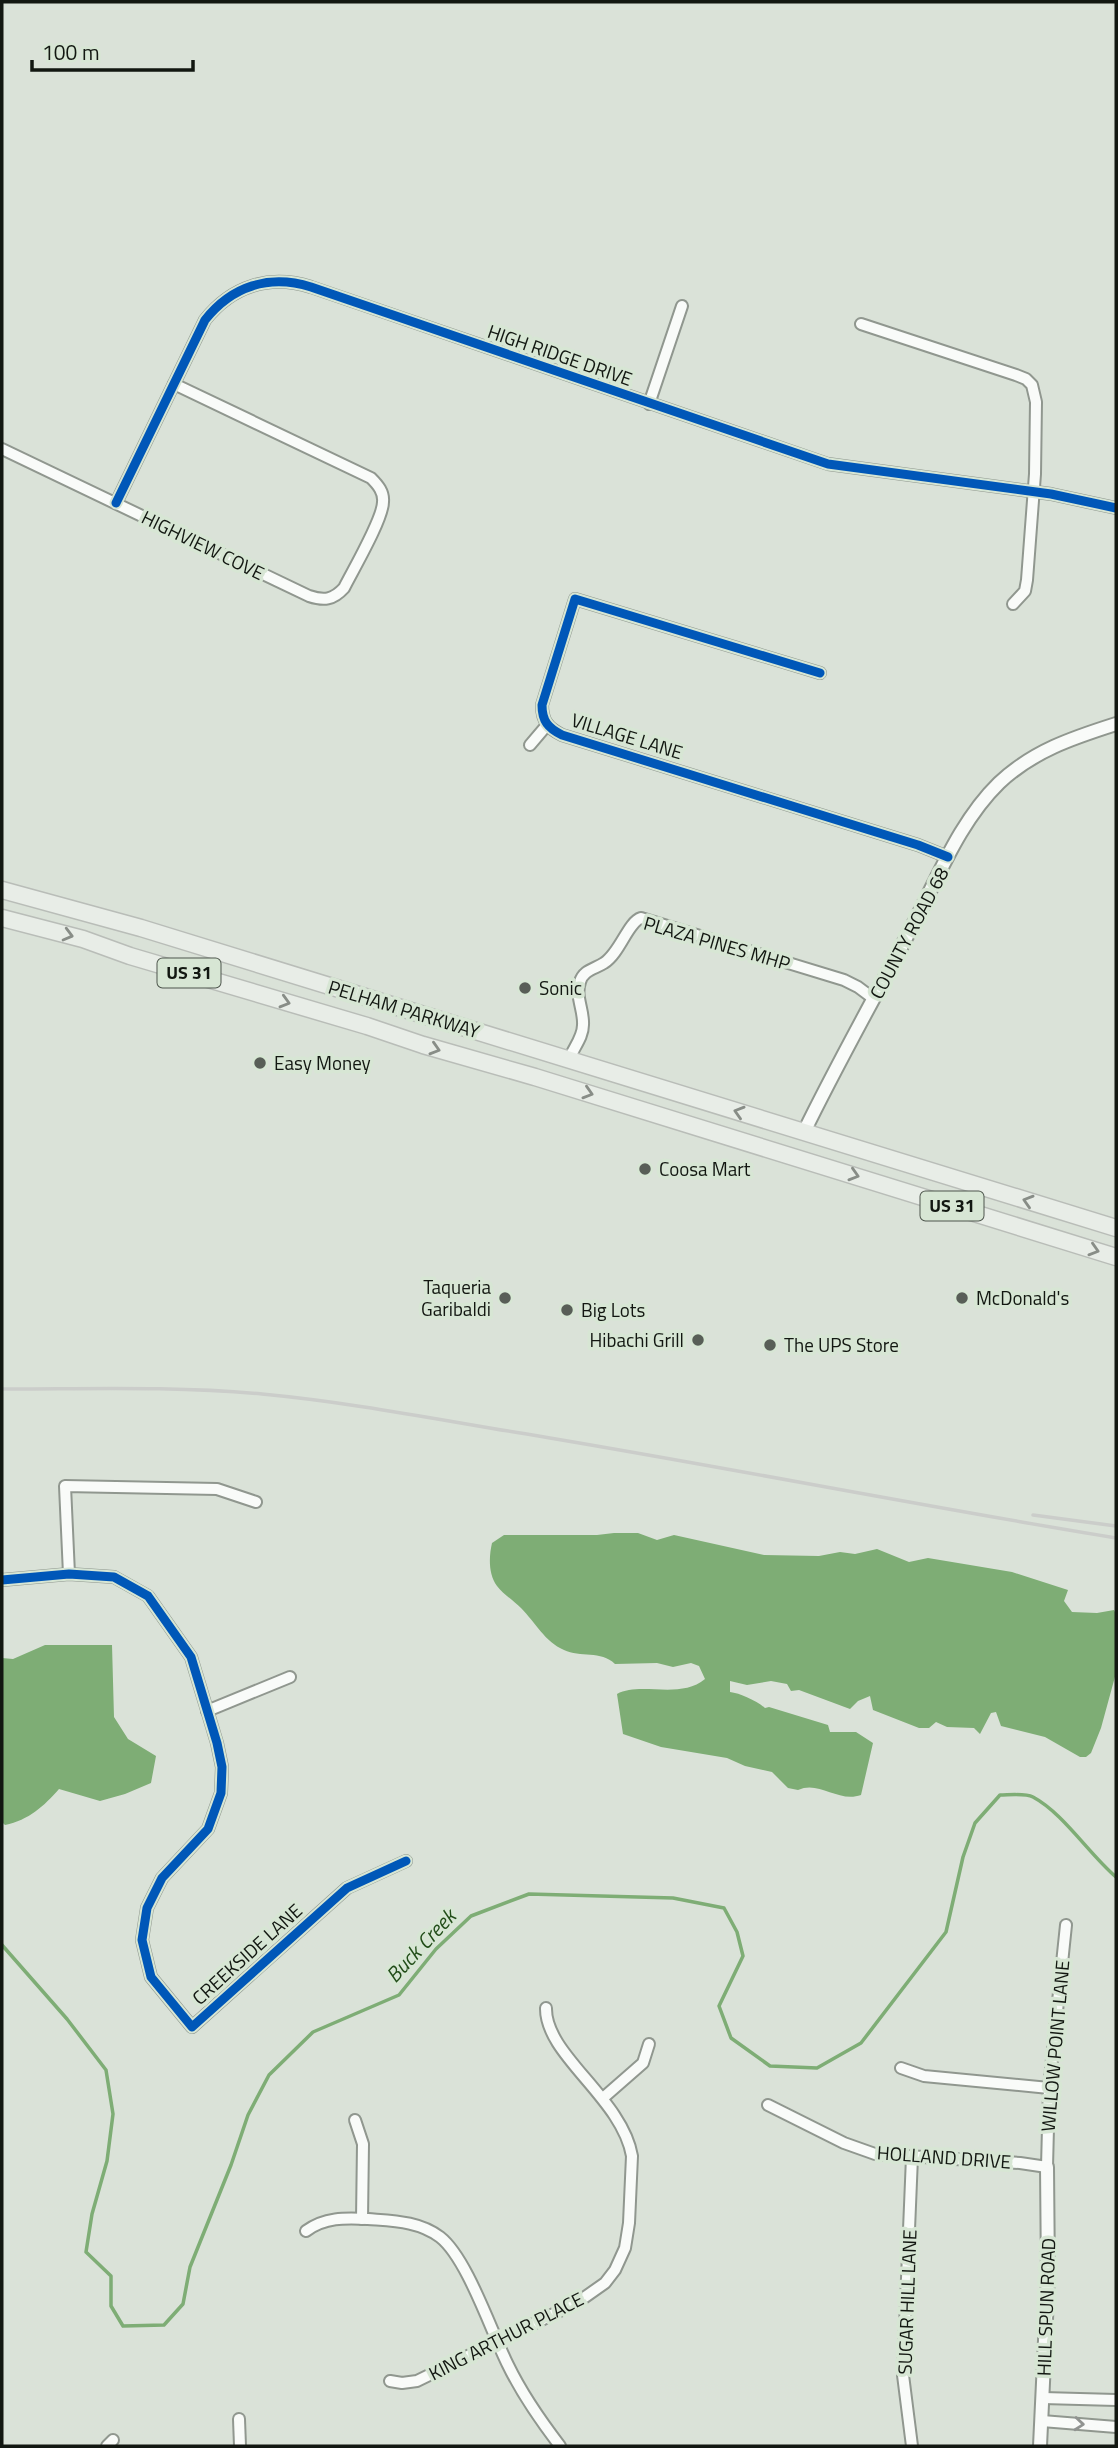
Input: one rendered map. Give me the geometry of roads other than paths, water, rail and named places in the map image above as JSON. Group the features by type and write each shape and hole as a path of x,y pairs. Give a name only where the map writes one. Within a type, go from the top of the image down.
{"main road":[{"name":"PELHAM PARKWAY","path":"2,890 171,937 804,1132"},
{"path":"40,928 48,901"},
{"name":"PELHAM PARKWAY","path":"2,918 83,939 788,1156"},
{"path":"164,966 171,937"},
{"path":"360,1024 369,998"},
{"path":"522,1074 527,1048"},
{"path":"788,1156 804,1132"},
{"name":"US 31","path":"804,1132 1116,1228"},
{"name":"US 31","path":"788,1156 1116,1257"},
{"path":"924,1198 933,1172"},
{"path":"1052,1237 1059,1211"}],"street":[{"name":"HIGH RIDGE DRIVE","path":"116,503 199,331 219,304 232,294 247,287 279,281 311,287 828,464 1034,492 1116,508"},
{"path":"649,404 682,306"},
{"path":"862,324 1026,379 1036,393 1034,492 1027,580 1025,590 1013,604"},
{"path":"174,384 371,478 382,492 382,510 344,588 330,599 335,611"},
{"name":"HIGHVIEW COVE","path":"2,449 309,596 320,600 330,599"},
{"path":"382,492 395,488"},
{"name":"VILLAGE LANE","path":"820,673 575,599 542,705 542,716 547,725 562,734 905,841 948,857"},
{"name":"COUNTY ROAD 68","path":"804,1132 948,857 986,796 1013,770 1042,751 1067,739 1116,724"},
{"name":"VILLAGE LANE","path":"530,745 547,725"},
{"name":"PLAZA PINES MHP","path":"569,1060 583,1026 578,1000 580,979 586,972 607,962 637,918 844,980 859,987 874,999"},
{"path":"69,1574 65,1486 217,1489 256,1502"},
{"name":"CREEKSIDE LANE","path":"2,1580 69,1574 114,1577 148,1596 191,1657 217,1743 222,1766 221,1793 208,1829 162,1878 147,1908 142,1940 151,1977 192,2027 347,1888 406,1861"},
{"path":"207,1711 290,1677"},
{"name":"WILLOW POINT LANE","path":"1047,2167 1049,2088 1066,1925"},
{"name":"KING ARTHUR PLACE","path":"390,2381 417,2381 589,2295 612,2275 621,2259 627,2237 632,2156 625,2131 603,2098 548,2029 546,2008"},
{"path":"603,2098 643,2063 649,2044"},
{"path":"901,2068 924,2076 1049,2088"},
{"name":"HOLLAND DRIVE","path":"768,2105 865,2151 1047,2167"},
{"path":"355,2120 363,2146 362,2219"},
{"name":"SUGAR HILL LANE","path":"912,2157 903,2375 912,2446"},
{"name":"HILL SPUN ROAD","path":"1040,2446 1048,2277 1047,2167"},
{"path":"306,2231 323,2220 362,2219 410,2223 426,2228 443,2239 457,2255 497,2342 529,2402 560,2446"},
{"path":"1043,2398 1116,2400"},
{"path":"239,2418 240,2446"},
{"path":"1042,2421 1116,2427"}],"waterway":[{"name":"Buck Creek","path":"2,1945 67,2019 106,2070 113,2114 107,2161 92,2214 86,2252 111,2276 111,2306 123,2326 164,2325 183,2304 190,2267 248,2115 269,2075 313,2032 399,1995 436,1949 471,1916 529,1894 673,1898 724,1908 737,1932 743,1956 719,2006 731,2038 770,2066 817,2068 861,2043 946,1932 963,1857 975,1823 1000,1795 1030,1796 1044,1804 1116,1877"}],"railway":[{"path":"2,1389 197,1390 325,1401 1116,1538"},
{"path":"1033,1515 1116,1526"}],"place":[{"name":"Sonic","path":"525,988"},
{"name":"Easy Money","path":"260,1063"},
{"name":"Coosa Mart","path":"645,1169"},
{"name":"Taqueria Garibaldi","path":"505,1298"},
{"name":"McDonald's","path":"962,1298"},
{"name":"Big Lots","path":"567,1310"},
{"name":"Hibachi Grill","path":"698,1340"},
{"name":"The UPS Store","path":"770,1345"}]}
